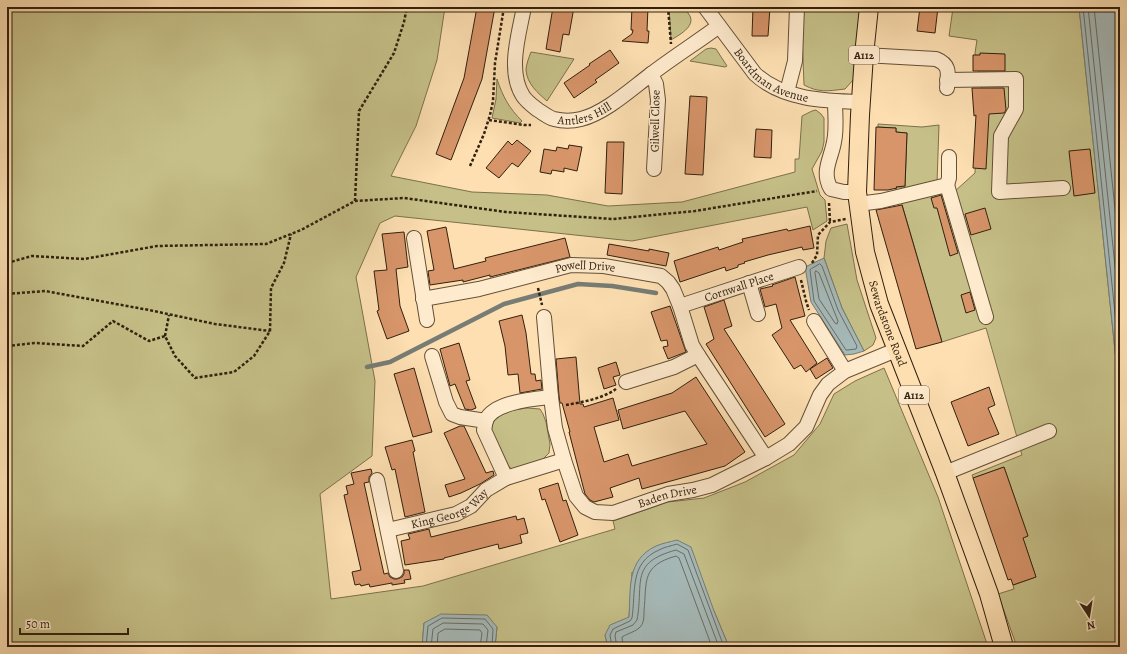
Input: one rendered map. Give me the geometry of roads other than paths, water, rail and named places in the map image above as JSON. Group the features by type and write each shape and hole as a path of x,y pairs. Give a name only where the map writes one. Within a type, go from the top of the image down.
{"main road":[{"name":"Sewardstone Road","path":"869,7 860,115 858,205 865,252 879,304 945,473 989,594 1004,647"}],"street":[{"name":"Antlers Hill","path":"524,7 514,70 517,85 523,96 532,105 553,119 580,120 593,116 719,26"},
{"name":"Boardman Avenue","path":"705,7 755,74 763,82 786,92 810,98 862,102"},
{"path":"786,92 795,61 797,7"},
{"path":"864,55 936,59 943,62 948,71 947,84 1016,79 1016,109 1001,136 999,192 1063,188"},
{"name":"Gilwell Close","path":"651,74 658,92 654,169"},
{"path":"835,101 835,140 826,173 831,189 844,192 858,205 947,185"},
{"path":"949,157 950,178 947,185 986,317"},
{"path":"414,238 427,320"},
{"name":"Powell Drive","path":"423,299 479,289 571,265 604,266 661,276 673,289 692,345 766,458"},
{"name":"Cornwall Place","path":"680,306 799,267"},
{"path":"749,283 758,314"},
{"name":"Baden Drive","path":"544,317 555,428 576,496 585,507 594,512 613,513 668,494 712,485 766,458 789,444 806,427 820,395 828,384 845,371 896,350"},
{"path":"814,321 845,371"},
{"path":"626,382 674,367 698,355"},
{"path":"432,356 446,402 452,414 460,417 486,421"},
{"path":"506,478 484,430 486,421 490,415 501,407 523,400 552,403"},
{"path":"945,473 1049,431"},
{"name":"King George Way","path":"388,530 456,514 471,506 486,490 506,478 564,460"},
{"path":"377,480 396,570"}],"water":[{"path":"1079,7 1120,7 1120,398"},
{"path":"824,258 842,308 864,351 845,355 811,302 805,267"},
{"path":"677,540 691,547 714,611 729,647 608,647 605,635 610,625 629,617 632,576 639,559 646,552 656,546"},
{"path":"441,614 487,615 497,627 495,647 422,647 424,623"}],"waterway":[{"path":"367,367 390,362 504,304 578,284 612,286 656,293"}]}
